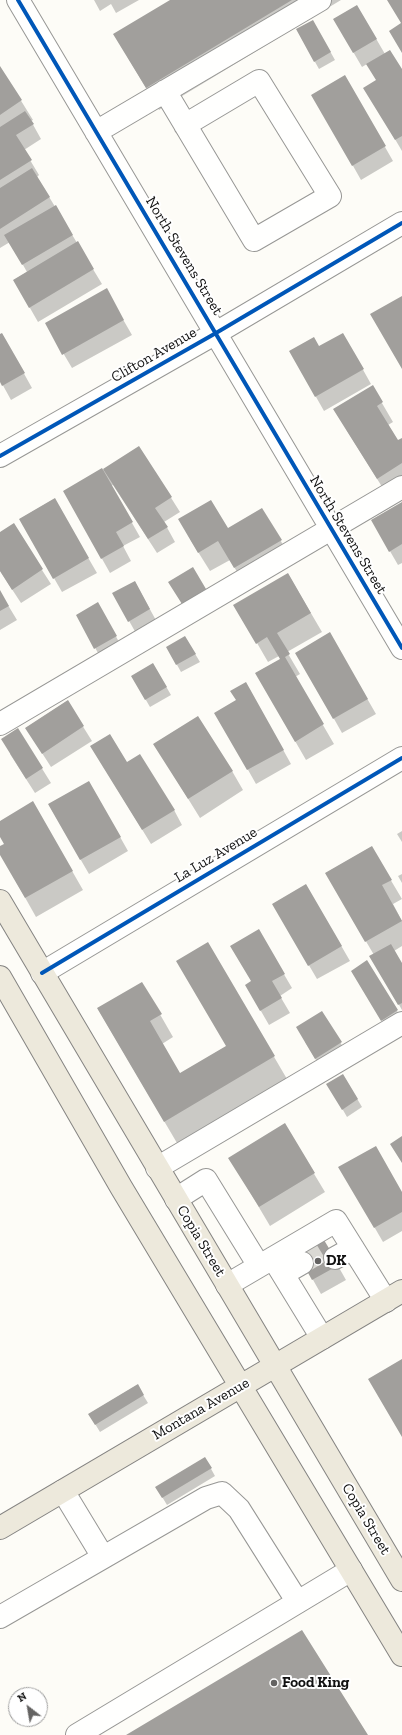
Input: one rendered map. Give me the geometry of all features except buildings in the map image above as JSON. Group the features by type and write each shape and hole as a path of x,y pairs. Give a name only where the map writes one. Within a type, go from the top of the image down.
{"main road":[{"name":"Copia Street","path":"0,901 274,1366 398,1566"},
{"path":"3,987 121,1187 402,1655"},
{"name":"Montana Avenue","path":"0,1528 394,1296"}],"street":[{"name":"North Stevens Street","path":"18,0 402,648"},
{"path":"96,132 320,0"},
{"path":"165,91 185,125 254,240 330,196 259,81 185,125"},
{"name":"Clifton Avenue","path":"0,456 216,333 402,223"},
{"path":"0,724 402,488"},
{"name":"La Luz Avenue","path":"42,973 402,758"},
{"path":"157,1168 402,1023"},
{"path":"176,1199 206,1180 286,1270 322,1338"},
{"path":"227,1285 286,1270 336,1221 340,1247 394,1296"},
{"path":"62,1491 103,1557"},
{"path":"0,1617 206,1498 222,1493 239,1509 297,1601"},
{"path":"77,1735 297,1601 351,1570"}],"tunnel":[{"path":"302,1263 328,1247"}],"cycle path":[{"path":"18,0 402,648"},
{"path":"0,456 216,333 402,223"},
{"path":"42,973 402,758"}],"place":[{"name":"DK","path":"318,1261"},
{"name":"Food King","path":"274,1683"}]}
